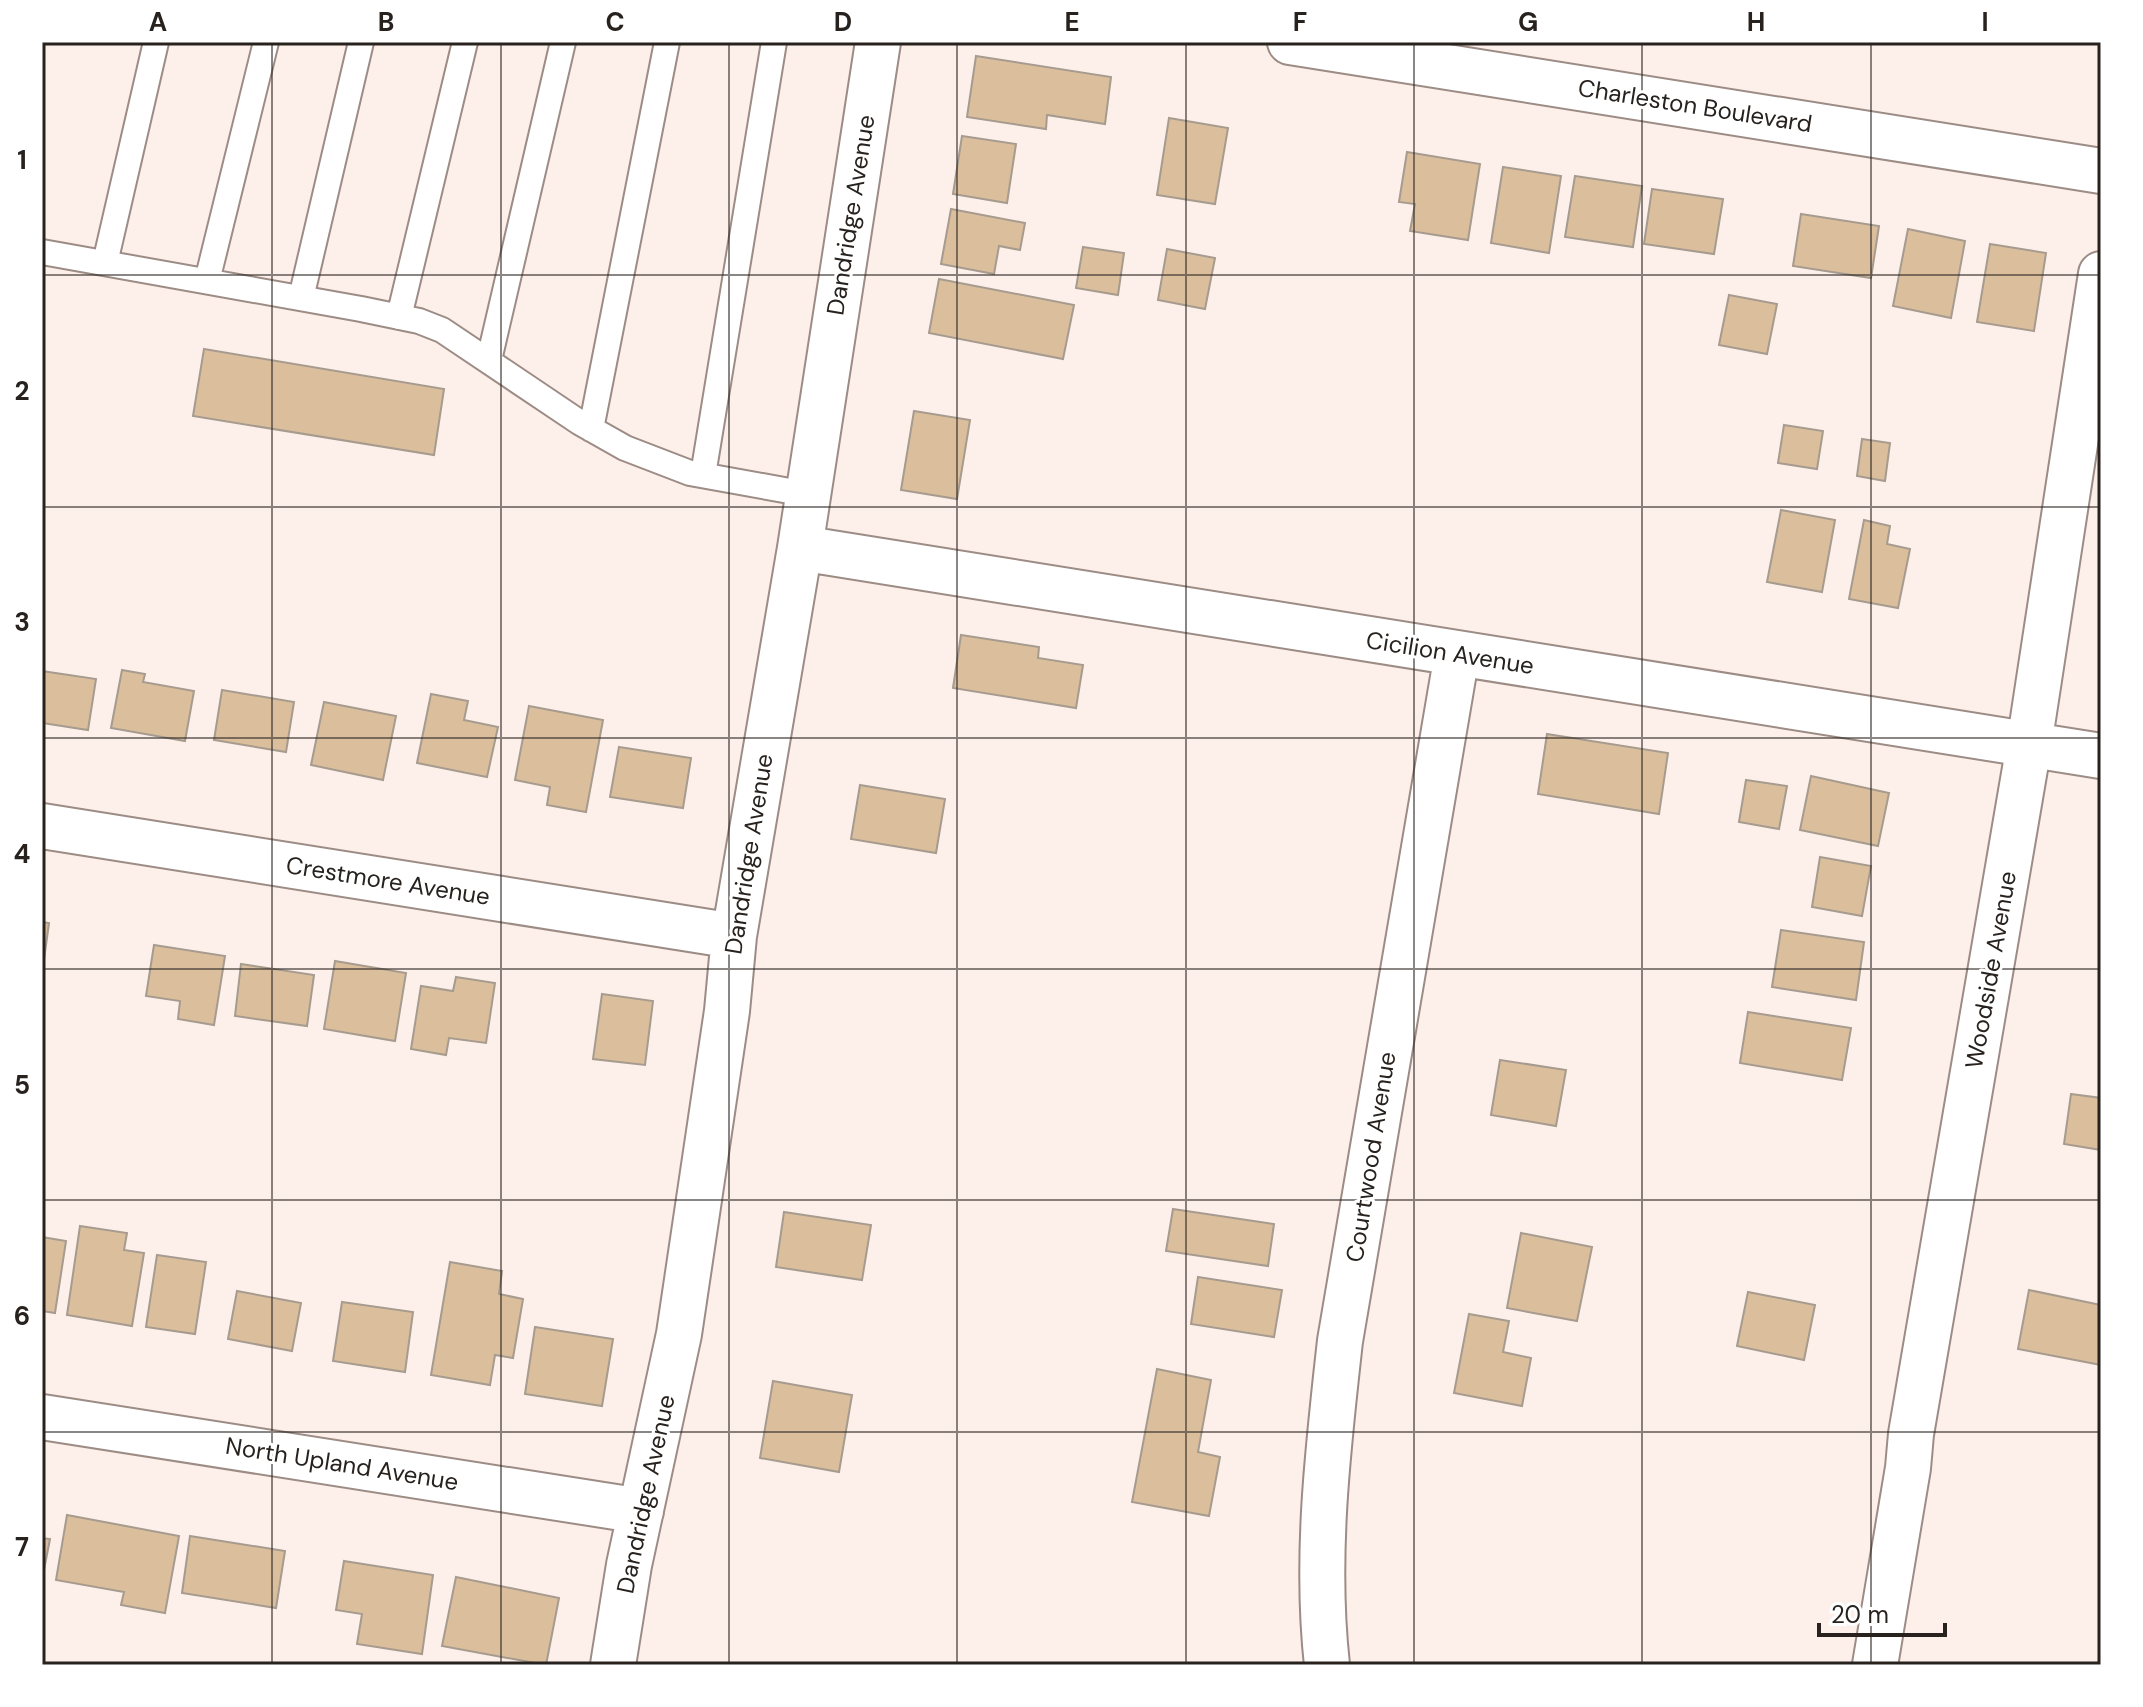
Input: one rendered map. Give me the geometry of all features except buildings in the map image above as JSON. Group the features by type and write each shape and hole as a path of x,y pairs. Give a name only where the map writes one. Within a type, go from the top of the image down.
{"street":[{"name":"Dandridge Avenue","path":"613,1665 629,1565 679,1334 727,1011 734,936 800,548 878,42"},
{"name":"Charleston Boulevard","path":"1290,42 2101,171"},
{"name":"Woodside Avenue","path":"1875,1665 1911,1434 2029,745 2101,274"},
{"name":"Cicilion Avenue","path":"800,548 2101,756"},
{"name":"Courtwood Avenue","path":"1327,1665 1324,1552 1329,1444 1340,1341 1457,654"},
{"name":"Crestmore Avenue","path":"42,826 734,936"},
{"name":"North Upland Avenue","path":"42,1417 641,1511"}],"lane":[{"path":"105,263 156,42"},
{"path":"207,281 266,42"},
{"path":"301,298 361,42"},
{"path":"399,317 465,42"},
{"path":"489,360 563,42"},
{"path":"591,429 667,42"},
{"path":"703,475 774,42"},
{"path":"42,252 399,317 442,330 591,429 625,448 690,473 806,494"}]}
